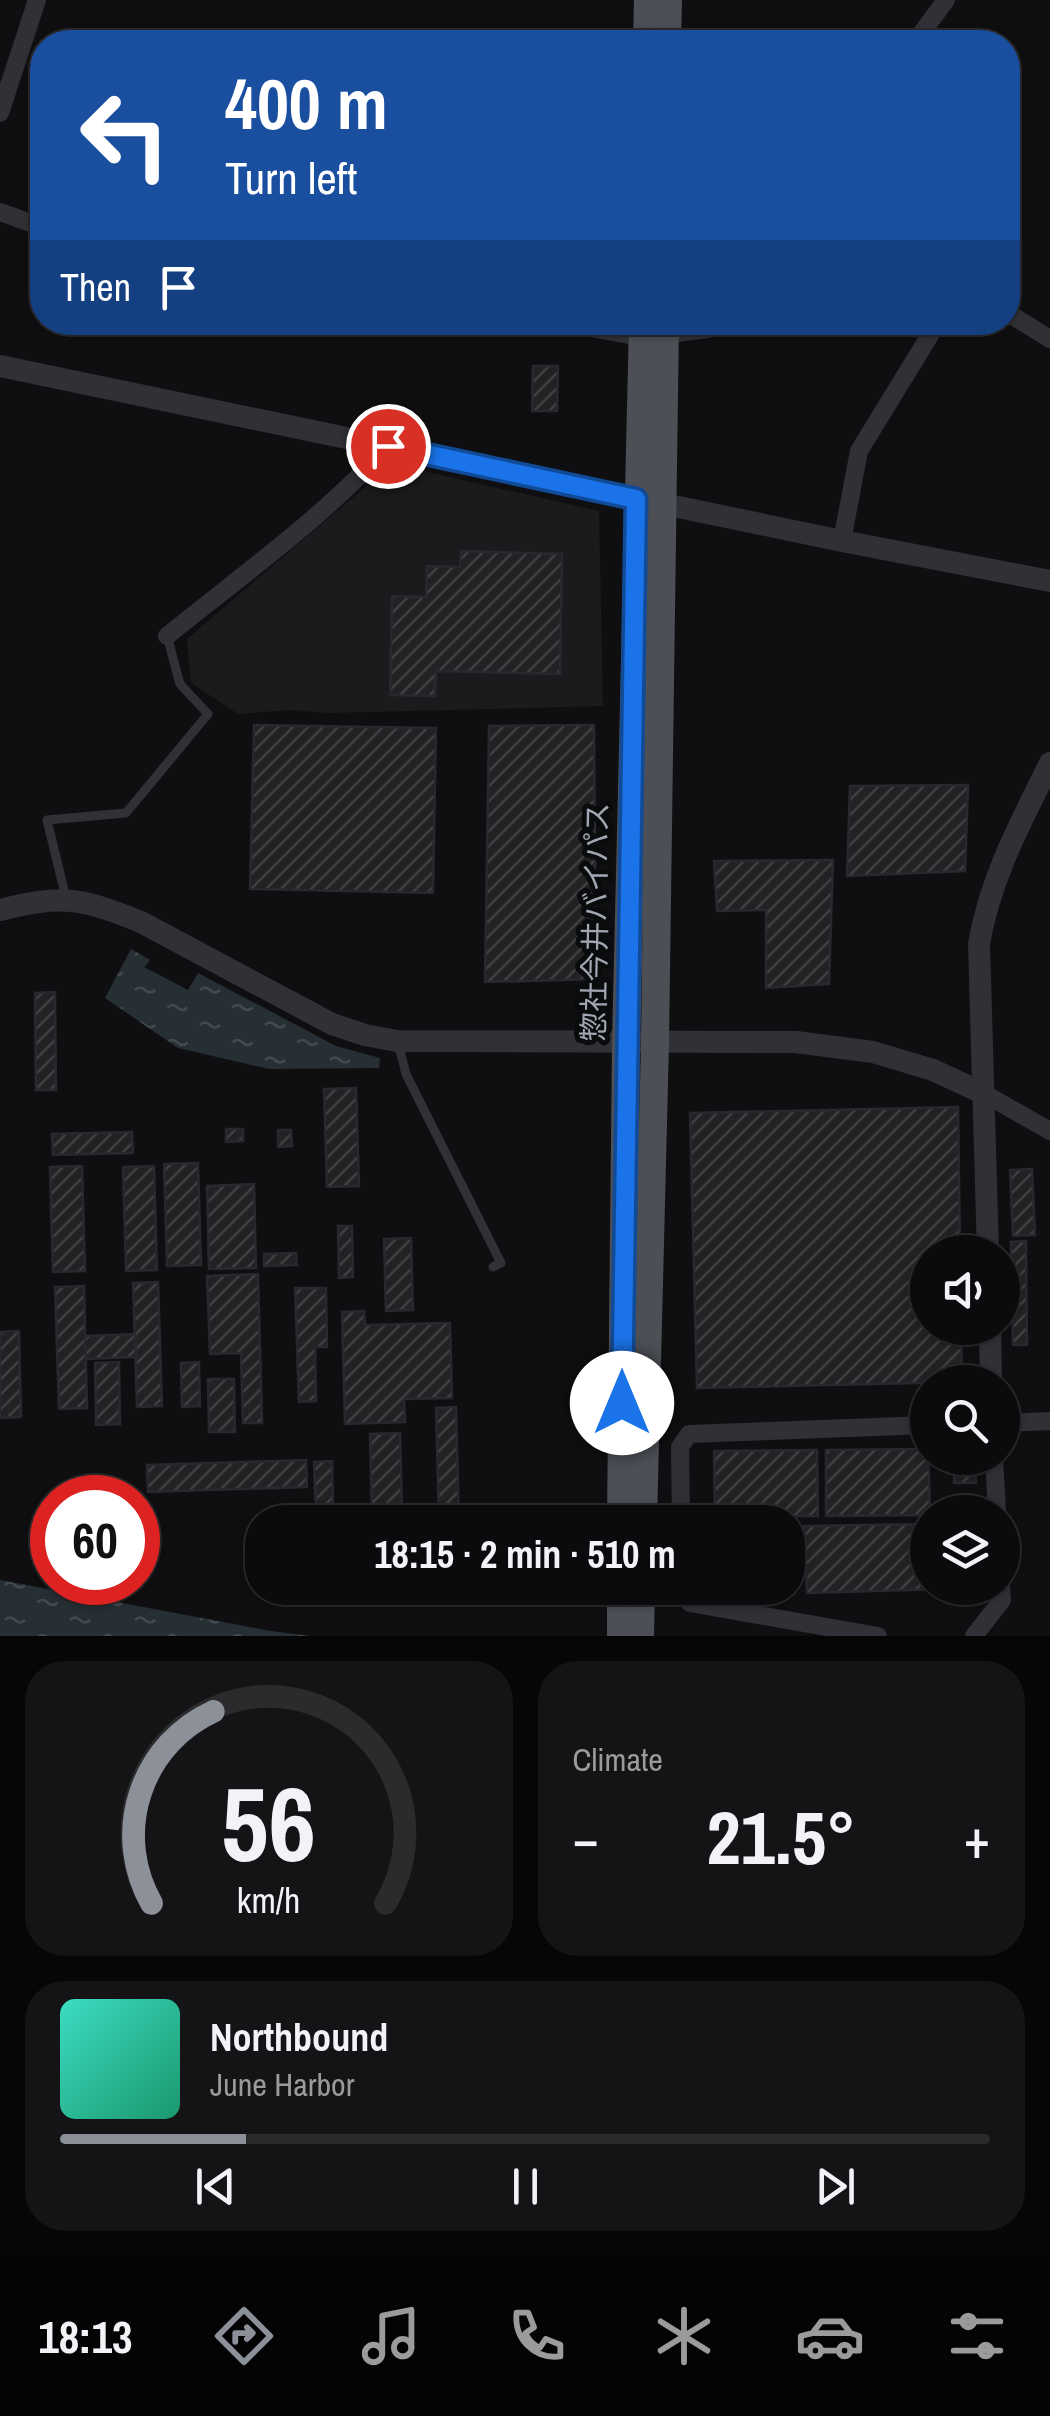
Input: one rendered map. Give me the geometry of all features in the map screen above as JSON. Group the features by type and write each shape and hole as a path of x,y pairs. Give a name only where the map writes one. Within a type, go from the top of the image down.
{"main road":[{"path":"647,30 648,0"},
{"path":"668,0 668,30"},
{"name":"惣社今井バイパス","path":"636,335 650,502 655,1043 642,1505"},
{"name":"惣社今井バイパス","path":"622,1505 626,1044 650,502 670,335"},
{"path":"621,1605 621,1636"},
{"path":"640,1636 641,1605"}],"street":[{"path":"0,113 36,0"},
{"path":"924,30 946,0"},
{"path":"0,212 30,222"},
{"path":"1020,320 1050,338"},
{"path":"842,541 859,450 930,335"},
{"path":"0,366 1050,581"},
{"path":"167,636 318,514 388,446"},
{"path":"988,1235 979,944 985,910 1002,861 1050,763"},
{"path":"0,910 66,898 84,901 141,922 332,1024 365,1036 397,1041 796,1042 873,1052 933,1070 1050,1130"},
{"path":"1020,1422 1050,1421"},
{"path":"680,1505 680,1447 689,1434 910,1426"},
{"path":"701,1605 878,1636"},
{"path":"974,1636 998,1605"}],"lane":[{"path":"66,898 48,820 126,813 208,714 180,684 167,636"},
{"path":"397,1041 406,1074 501,1263 494,1267"}],"shaded area":[{"path":"392,464 599,511 603,706 238,714 191,683 187,639"}],"water":[{"path":"131,949 150,960 144,967 188,990 198,973 336,1046 380,1058 379,1068 269,1069 178,1048 105,998"},
{"path":"0,1580 30,1586 30,1605 133,1605 310,1636 0,1636"}],"building":[{"path":"533,366 558,366 557,411 532,411"},
{"path":"461,551 562,554 560,674 436,671 435,696 390,695 392,596 426,597 427,566 460,567"},
{"path":"254,725 436,728 433,893 250,889"},
{"path":"594,725 596,979 485,982 489,726"},
{"path":"968,785 965,871 847,876 850,786"},
{"path":"833,860 829,984 766,988 766,910 717,911 714,861"},
{"path":"55,992 56,1090 36,1090 35,993"},
{"path":"356,1088 359,1186 327,1187 324,1089"},
{"path":"958,1107 960,1235 910,1235 910,1345 961,1345 962,1365 910,1365 910,1383 697,1388 690,1113"},
{"path":"226,1129 243,1129 243,1141 226,1142"},
{"path":"278,1130 291,1130 292,1146 278,1147"},
{"path":"132,1132 133,1153 53,1155 52,1134"},
{"path":"198,1163 201,1265 167,1266 164,1164"},
{"path":"82,1166 85,1271 53,1272 50,1167"},
{"path":"154,1166 157,1270 126,1271 123,1167"},
{"path":"1032,1169 1035,1235 1013,1235 1010,1170"},
{"path":"254,1184 256,1268 209,1269 207,1186"},
{"path":"338,1226 352,1226 353,1277 339,1278"},
{"path":"411,1238 413,1310 386,1311 384,1239"},
{"path":"1020,1241 1026,1241 1027,1345 1020,1345"},
{"path":"296,1253 297,1265 264,1266 264,1254"},
{"path":"258,1274 262,1423 243,1423 241,1353 210,1354 207,1276"},
{"path":"158,1282 162,1406 137,1407 133,1283"},
{"path":"84,1286 87,1408 59,1409 55,1287"},
{"path":"295,1288 326,1288 327,1347 315,1347 316,1401 299,1402"},
{"path":"364,1311 365,1325 450,1323 452,1398 404,1399 405,1422 345,1424 342,1312"},
{"path":"19,1331 21,1417 0,1418 0,1332"},
{"path":"135,1334 136,1357 86,1359 85,1336"},
{"path":"119,1362 120,1424 96,1425 95,1363"},
{"path":"199,1362 200,1406 182,1407 181,1363"},
{"path":"208,1379 234,1379 235,1432 209,1432"},
{"path":"456,1407 459,1505 439,1505 436,1408"},
{"path":"400,1433 402,1505 372,1505 370,1434"},
{"path":"910,1449 910,1475 929,1475 929,1495 910,1495 910,1515 826,1516 826,1450"},
{"path":"817,1450 818,1516 805,1516 805,1505 715,1505 714,1451"},
{"path":"306,1460 307,1487 160,1492 160,1475 147,1475 147,1465"},
{"path":"332,1461 333,1505 316,1505 314,1462"},
{"path":"954,1475 976,1475 976,1483 954,1483"},
{"path":"910,1524 910,1590 807,1593 805,1526"}],"route":[{"path":"388,446 636,499 622,1403"}]}
